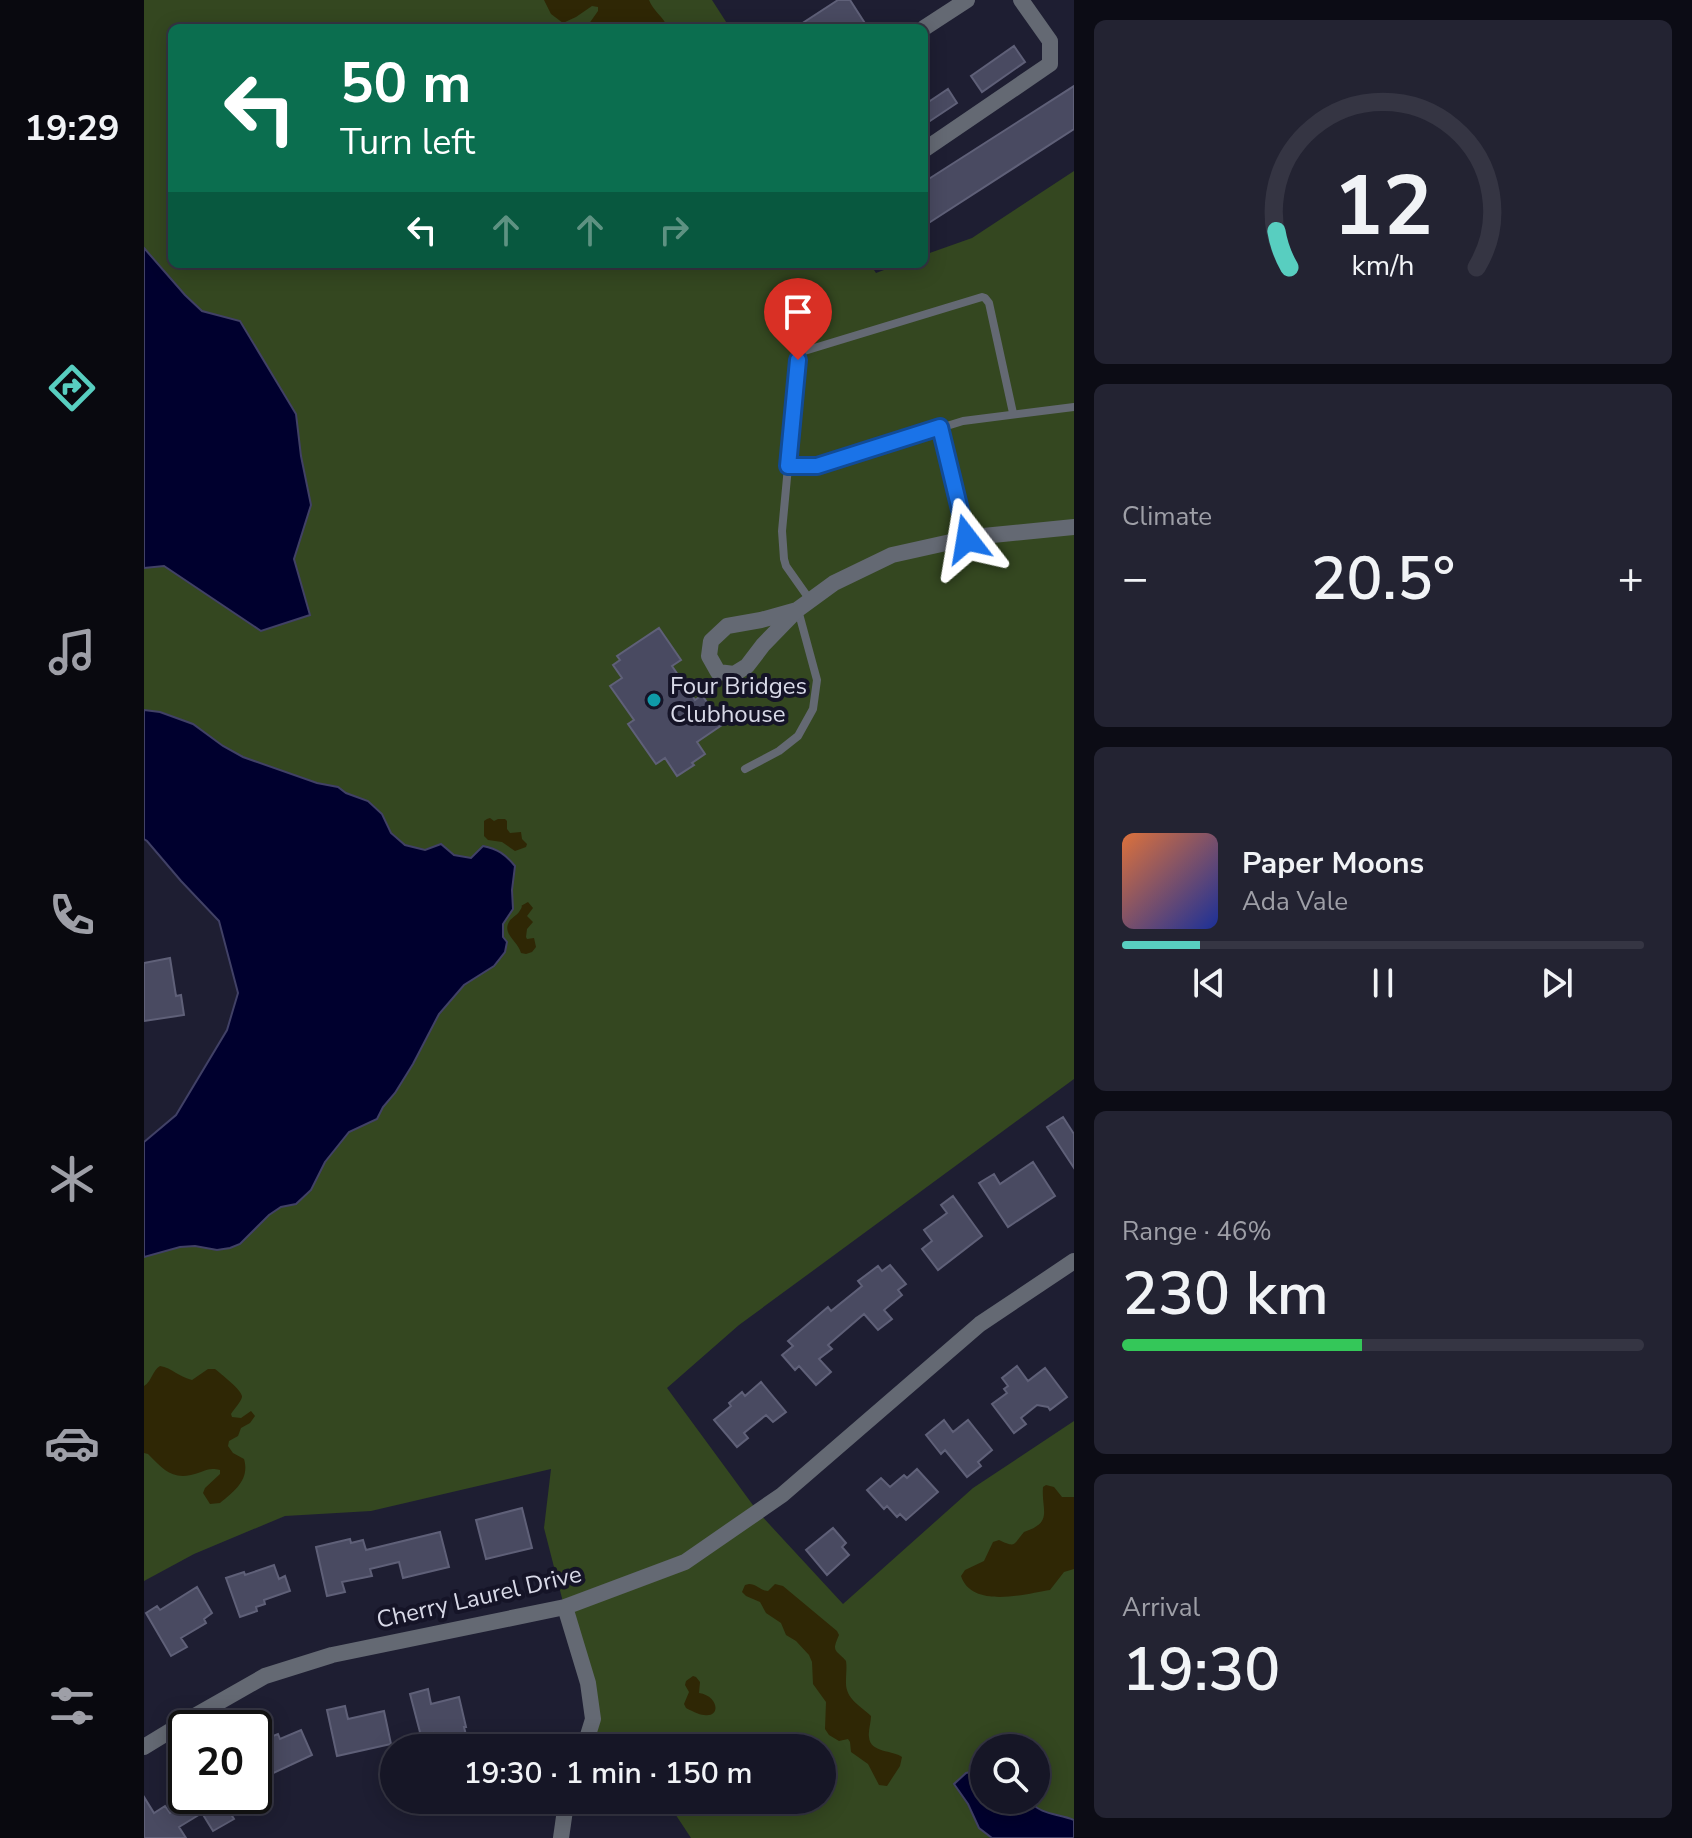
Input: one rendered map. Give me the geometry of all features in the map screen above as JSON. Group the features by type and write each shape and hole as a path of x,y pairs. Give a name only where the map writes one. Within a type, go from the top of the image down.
{"street":[{"path":"928,147 1050,64 1050,41 1021,0"},
{"path":"928,25 959,2"},
{"path":"804,605 761,620 727,626 711,641 709,656 718,672 734,674 747,666 763,645 804,605 834,583 892,555 967,539 1074,527"},
{"name":"Cherry Laurel Drive","path":"144,1747 265,1676 332,1655 565,1607 685,1562 782,1495 980,1324 1074,1261"},
{"path":"565,1607 588,1683 593,1719 588,1734"},
{"path":"561,1838 565,1814"}],"lane":[{"path":"745,769 779,751 798,736 813,709 817,680 804,605 784,559 782,531 801,352 982,297 989,303 1013,413"},
{"path":"788,466 817,466 963,421 1074,407"},
{"path":"940,427 967,539"}],"green space":[{"path":"144,0 712,0 727,24 168,24 168,268 873,268 876,273 889,268 928,268 928,254 972,238 1074,171 1074,1079 739,1325 667,1388 758,1512 843,1604 973,1488 1074,1421 1074,1838 691,1838 675,1814 836,1814 836,1734 588,1734 593,1719 544,1528 551,1469 371,1511 285,1516 194,1554 144,1581 144,1142 176,1115 227,1030 238,993 219,921 144,839"}],"sand":[{"path":"544,0 649,0 666,24 589,24 598,11 598,7 592,6 563,23 551,14"},
{"path":"490,818 494,821 505,819 510,833 521,832 526,847 515,851 502,842 488,840 484,836 484,821"},
{"path":"528,902 533,908 527,916 533,922 527,929 526,937 534,938 536,947 526,954 521,953 507,926"},
{"path":"160,1366 192,1380 208,1369 215,1369 241,1394 232,1417 241,1418 251,1411 255,1416 241,1428 238,1436 229,1441 228,1446 233,1453 244,1459 245,1473 236,1489 220,1503 210,1504 203,1493 220,1470 210,1469 184,1476 171,1474 144,1453 144,1386"},
{"path":"1043,1487 1054,1487 1062,1497 1074,1497 1074,1569 1064,1572 1050,1590 1000,1597 976,1593 961,1576 965,1570 984,1561 993,1542 999,1540 1014,1544 1024,1532 1039,1524 1044,1514"},
{"path":"775,1584 783,1586 837,1631 839,1635 835,1648 846,1661 848,1693 871,1716 870,1742 878,1749 902,1757 887,1786 879,1785 868,1764 851,1752 848,1739 839,1741 836,1734 828,1734 825,1729 826,1702 813,1684 809,1655 786,1635 781,1623 766,1613 760,1602 742,1592 745,1585 768,1591"},
{"path":"693,1676 700,1682 699,1693 714,1702 715,1710 709,1715 695,1712 684,1704 689,1692 686,1681"}],"water":[{"path":"144,248 202,311 240,321 296,414 311,505 294,559 310,615 261,631 164,566 144,568"},
{"path":"144,710 160,712 193,724 243,757 317,783 338,787 368,801 382,814 391,833 405,845 425,850 441,844 454,855 471,858 483,846 501,853 515,866 513,909 503,924 503,937 507,942 505,952 494,966 464,985 439,1014 413,1064 377,1119 349,1132 325,1162 311,1190 296,1204 281,1207 269,1215 240,1244 217,1250 180,1247 144,1257 144,1142 176,1115 227,1030 238,993 219,921 144,839"},
{"path":"970,1772 970,1808 954,1784"},
{"path":"973,1814 1050,1814 1074,1820 1074,1838 992,1838 979,1828"}],"building":[{"path":"838,0 850,0 865,24 801,24"},
{"path":"1014,46 1025,62 982,92 971,76"},
{"path":"1074,86 1074,129 928,223 928,179"},
{"path":"948,89 957,103 928,122 928,102"},
{"name":"Four Bridges Clubhouse","path":"659,628 681,660 672,666 695,700 702,695 722,725 697,742 705,754 677,776 665,758 656,764 628,724 634,720 610,686 622,678 613,665 620,660 617,656"},
{"path":"170,958 176,996 181,995 184,1015 144,1021 144,963"},
{"path":"1063,1117 1074,1134 1074,1168 1047,1127"},
{"path":"1033,1162 1055,1196 1008,1227 979,1183 994,1174 1000,1184"},
{"path":"953,1196 982,1236 938,1270 922,1249 932,1241 924,1230 947,1213 941,1205"},
{"path":"890,1265 906,1284 898,1290 902,1295 884,1310 892,1319 878,1330 864,1314 828,1345 832,1349 819,1359 831,1372 816,1385 799,1366 795,1370 782,1355 793,1346 788,1341 828,1307 831,1311 862,1286 858,1281 878,1266 882,1271"},
{"path":"1017,1366 1028,1381 1045,1368 1067,1397 1050,1410 1037,1405 1021,1418 1026,1424 1014,1433 992,1404 1007,1393 1004,1389 1008,1386 1002,1378"},
{"path":"761,1382 786,1412 773,1422 766,1415 744,1433 748,1438 737,1447 714,1420 742,1392 745,1396"},
{"path":"944,1420 953,1432 968,1420 992,1450 978,1462 981,1466 967,1477 945,1450 941,1454 926,1435"},
{"path":"917,1469 938,1492 906,1520 900,1514 897,1517 887,1506 884,1509 867,1490 881,1478 890,1487"},
{"path":"522,1508 532,1548 486,1559 476,1520"},
{"path":"833,1528 846,1543 842,1547 849,1555 827,1575 806,1550"},
{"path":"440,1532 449,1567 403,1578 399,1562 370,1569 372,1576 342,1582 345,1592 327,1596 316,1547 350,1539 351,1543 363,1540 366,1550"},
{"path":"274,1565 279,1579 285,1576 290,1591 264,1600 265,1604 256,1607 257,1611 240,1617 226,1578"},
{"path":"197,1587 212,1613 204,1619 206,1623 181,1638 187,1647 171,1656 146,1613 157,1606 160,1610"},
{"path":"428,1689 431,1704 459,1697 466,1734 420,1734 410,1694"},
{"path":"345,1706 348,1719 384,1711 389,1734 380,1734 380,1746 337,1756 327,1710"},
{"path":"301,1730 312,1755 272,1774 272,1736 278,1734 280,1739"},
{"path":"144,1797 154,1813 165,1806 168,1814 200,1814 179,1827 186,1838 144,1838"},
{"path":"203,1814 231,1814 234,1819 213,1831"}],"place":[{"name":"Four Bridges Clubhouse","path":"654,700"}],"route":[{"path":"798,360 788,466 817,466 841,460 940,427 967,539"}]}
